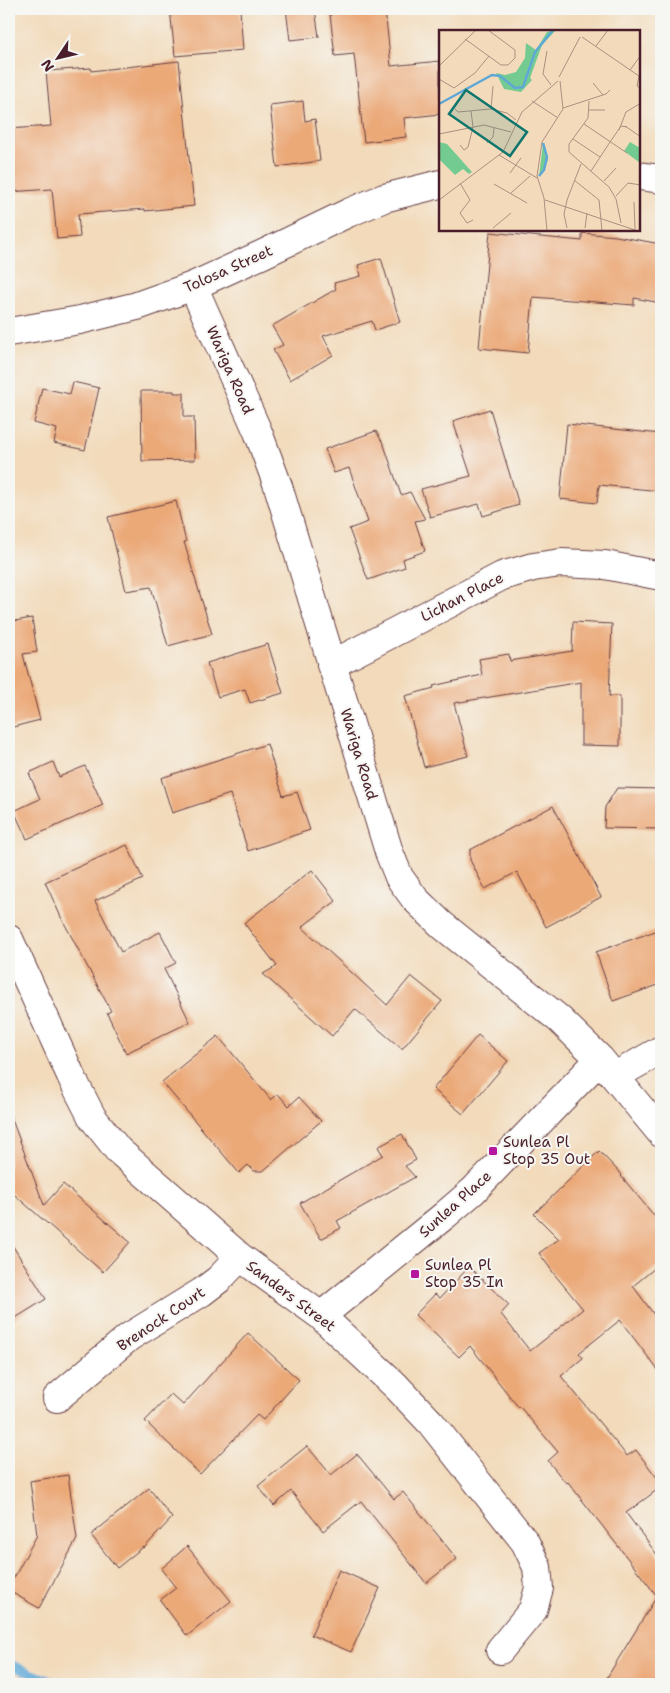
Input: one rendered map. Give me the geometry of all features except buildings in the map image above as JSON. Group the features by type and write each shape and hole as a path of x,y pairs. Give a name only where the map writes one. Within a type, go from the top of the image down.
{"street":[{"path":"640,176 661,179"},
{"name":"Tolosa Street","path":"9,332 80,320 138,306 192,286 384,198 439,184"},
{"name":"Wariga Road","path":"192,286 258,432 278,486 331,665 389,852 399,877 415,899 442,926 559,1019 607,1067 661,1133"},
{"name":"Lichan Place","path":"331,665 502,576 533,567 561,563 605,565 661,576"},
{"name":"Sanders Street","path":"9,939 16,974 92,1117 118,1150 240,1258 321,1316 396,1386 431,1423 525,1542 537,1567 539,1588 533,1610 500,1650"},
{"name":"Sunlea Place","path":"321,1316 473,1191 607,1067 661,1050"},
{"name":"Brenock Court","path":"57,1398 129,1337 202,1292 240,1258"}],"waterway":[{"path":"9,1664 57,1684"}],"place":[{"name":"Sunlea Pl Stop 35 Out","path":"493,1151"},
{"name":"Sunlea Pl Stop 35 In","path":"415,1274"}]}
